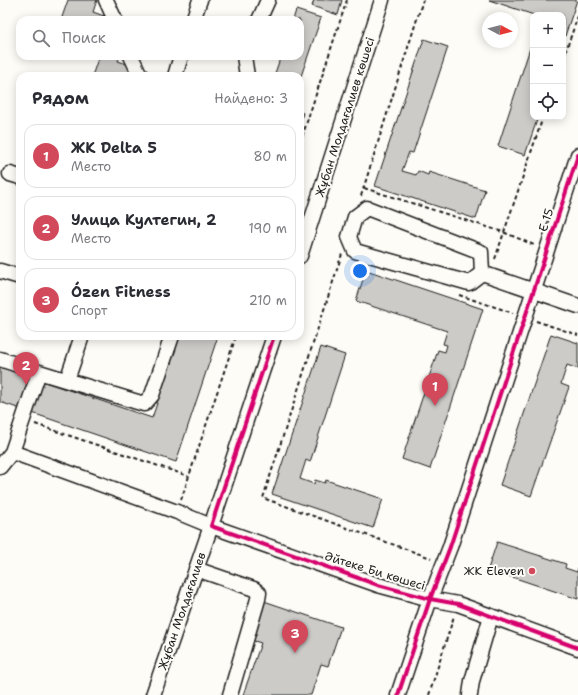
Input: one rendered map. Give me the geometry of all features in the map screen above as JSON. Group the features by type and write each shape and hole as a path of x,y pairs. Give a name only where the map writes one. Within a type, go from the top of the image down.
{"street":[{"path":"106,0 113,16"},
{"path":"194,16 200,0"},
{"path":"261,16 268,0"},
{"name":"Жұбан Молдағалиев көшесі","path":"304,244 382,0"},
{"path":"133,60 138,72"},
{"path":"176,72 180,60"},
{"path":"245,60 246,72"},
{"name":"E 15","path":"398,695 430,599 444,563 578,155"},
{"path":"486,274 481,252 367,208 355,218 349,237 355,251 469,283 486,274 578,306"},
{"path":"0,271 16,276"},
{"path":"67,380 81,340"},
{"path":"0,359 144,404 152,395 171,340"},
{"path":"211,526 273,340"},
{"path":"0,467 12,452 39,372"},
{"name":"Әйтеке Би көшесі","path":"12,452 178,512 211,526 378,585 430,599 458,604 578,648"},
{"name":"Жұбан Молдағалиев","path":"153,695 211,526"},
{"path":"196,569 254,589 259,593 230,695"},
{"path":"470,695 472,681 491,616"}],"path":[{"path":"304,131 347,0"},
{"path":"359,200 423,0"},
{"path":"566,50 578,16"},
{"path":"486,274 503,232 542,120"},
{"path":"364,188 503,232 547,251"},
{"path":"344,249 263,498 444,563"},
{"path":"178,512 235,340"},
{"path":"23,420 189,476"},
{"path":"429,695 458,604"}],"building":[{"path":"68,0 97,0 93,12 104,16 62,16"},
{"path":"314,0 342,0 338,15 312,6"},
{"path":"489,0 577,0 566,33 566,12 530,12 530,14"},
{"path":"296,10 321,18 302,72 275,72 280,60 304,60 304,16 294,16"},
{"path":"424,39 448,47 413,153 409,152 402,171 416,175 418,171 428,175 429,172 485,190 476,219 375,186"},
{"path":"530,48 530,120 537,120 525,155 498,146"},
{"path":"98,60 118,60 135,67 133,72 93,72"},
{"path":"366,270 483,309 430,469 402,459 438,350 445,352 447,345 443,344 447,331 356,301"},
{"path":"551,334 578,343 578,369 567,365 561,384 569,387 531,496 500,485"},
{"path":"179,340 217,340 176,462 0,402 0,367 152,418"},
{"path":"321,347 345,355 310,462 306,460 300,479 314,484 315,480 325,483 326,480 383,499 373,528 272,494"},
{"name":"ЖК Eleven","path":"497,542 566,564 565,568 577,572 578,568 578,599 488,569"},
{"path":"264,601 341,627 328,666 321,664 311,695 243,695 261,643 251,640"}],"cycle path":[{"path":"398,695 430,599 450,547 578,155"},
{"path":"273,340 211,526 378,585 430,599 458,604 578,648"}],"place":[{"name":"Улица Култегин, 2","path":"26,385"},
{"name":"ЖК Delta 5","path":"435,406"},
{"name":"ЖК Eleven","path":"532,571"},
{"name":"Ózen Fitness","path":"295,653"}]}
